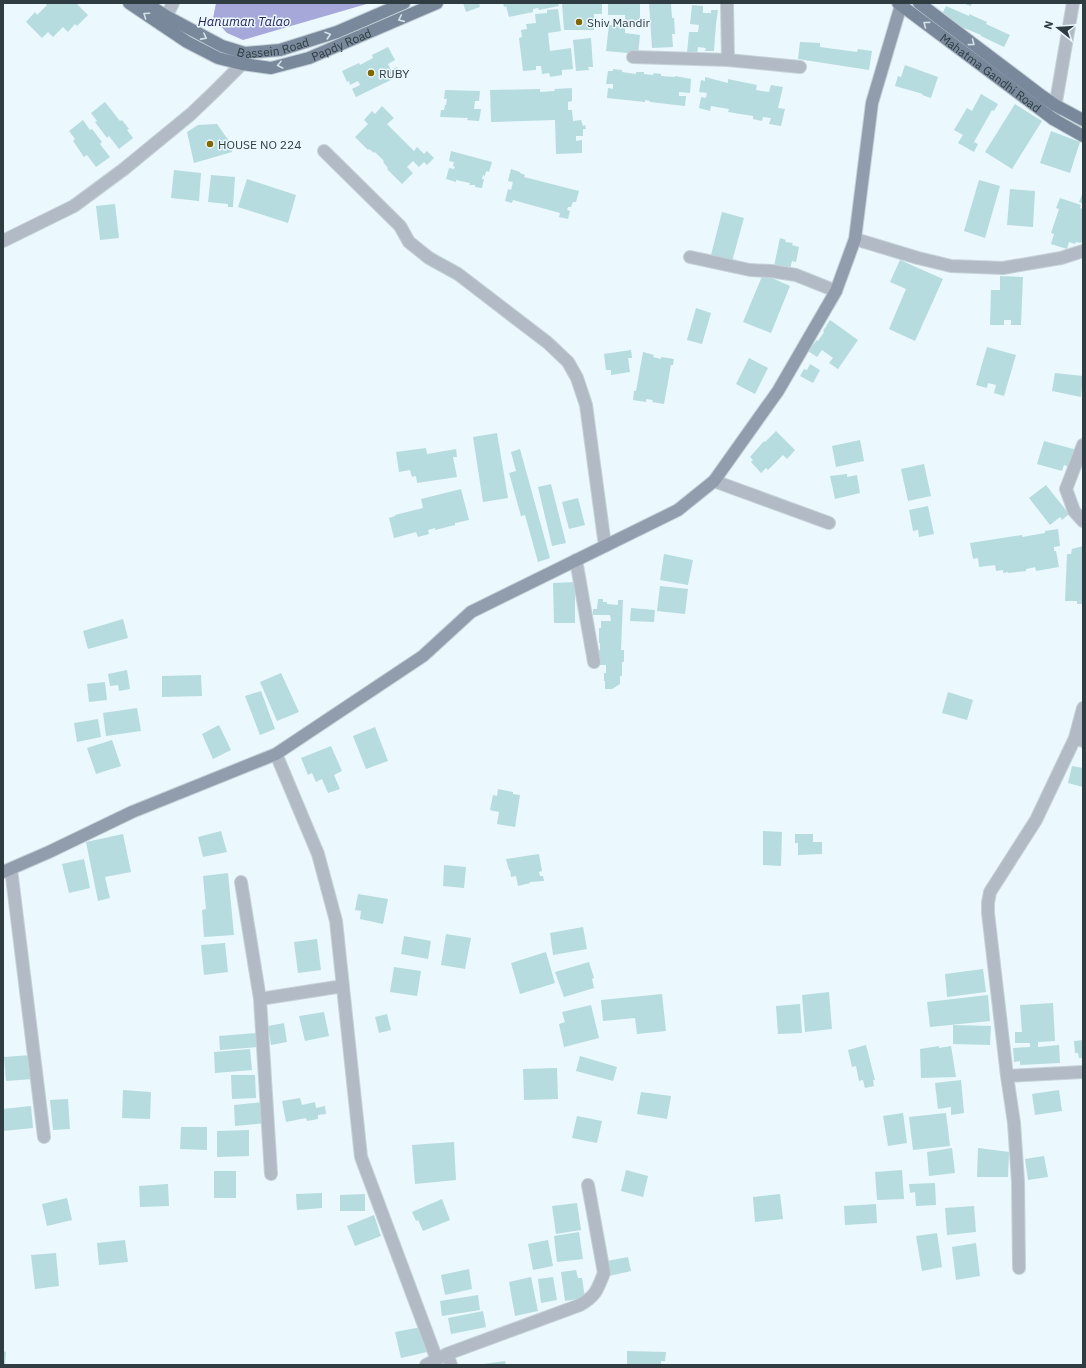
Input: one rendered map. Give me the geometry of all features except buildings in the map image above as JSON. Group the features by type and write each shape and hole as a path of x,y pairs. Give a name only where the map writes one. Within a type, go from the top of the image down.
{"main road":[{"name":"Bassein Road","path":"129,3 164,21"},
{"name":"Bassein Road","path":"146,3 188,42 218,58 243,58 280,50 337,32 404,3"},
{"name":"Papdy Road","path":"243,58 271,68 309,58 437,3"},
{"path":"919,3 1055,105 1083,120"},
{"path":"7,870 49,852 132,812 276,754 423,656 471,612 678,510 714,480 778,391 836,291 855,239 872,103 900,4"},
{"name":"Mahatma Gandhi Road","path":"900,4 1053,119 1083,136"}],"street":[{"path":"164,21 172,3"},
{"path":"727,3 728,60"},
{"path":"1053,119 1073,3"},
{"path":"633,57 728,60 800,67"},
{"path":"3,241 74,206 124,169 191,114 243,58"},
{"path":"324,151 400,226 409,242 429,258 458,274 548,343 568,362 577,378 586,405 605,546"},
{"path":"855,239 951,266 1003,268 1061,258 1083,251"},
{"path":"690,257 750,270 796,274 836,291"},
{"path":"1083,445 1066,489 1074,511 1083,521"},
{"path":"714,480 829,523"},
{"path":"576,560 594,662"},
{"path":"1019,1268 1018,1175 1014,1123 988,913 989,897 990,892 996,882 1036,820 1079,740 1083,708"},
{"path":"276,754 318,854 336,921 361,1156 440,1361 580,1305 591,1298 604,1273 588,1185"},
{"path":"7,870 44,1137"},
{"path":"241,882 260,999 271,1174"},
{"path":"260,999 343,986"},
{"path":"1007,1076 1083,1072"}],"water":[{"name":"Hanuman Talao","path":"216,3 370,3 243,40 227,33 213,18"}],"place":[{"name":"Shiv Mandir","path":"579,22"},
{"name":"RUBY","path":"371,73"},
{"name":"HOUSE NO 224","path":"210,144"}]}
